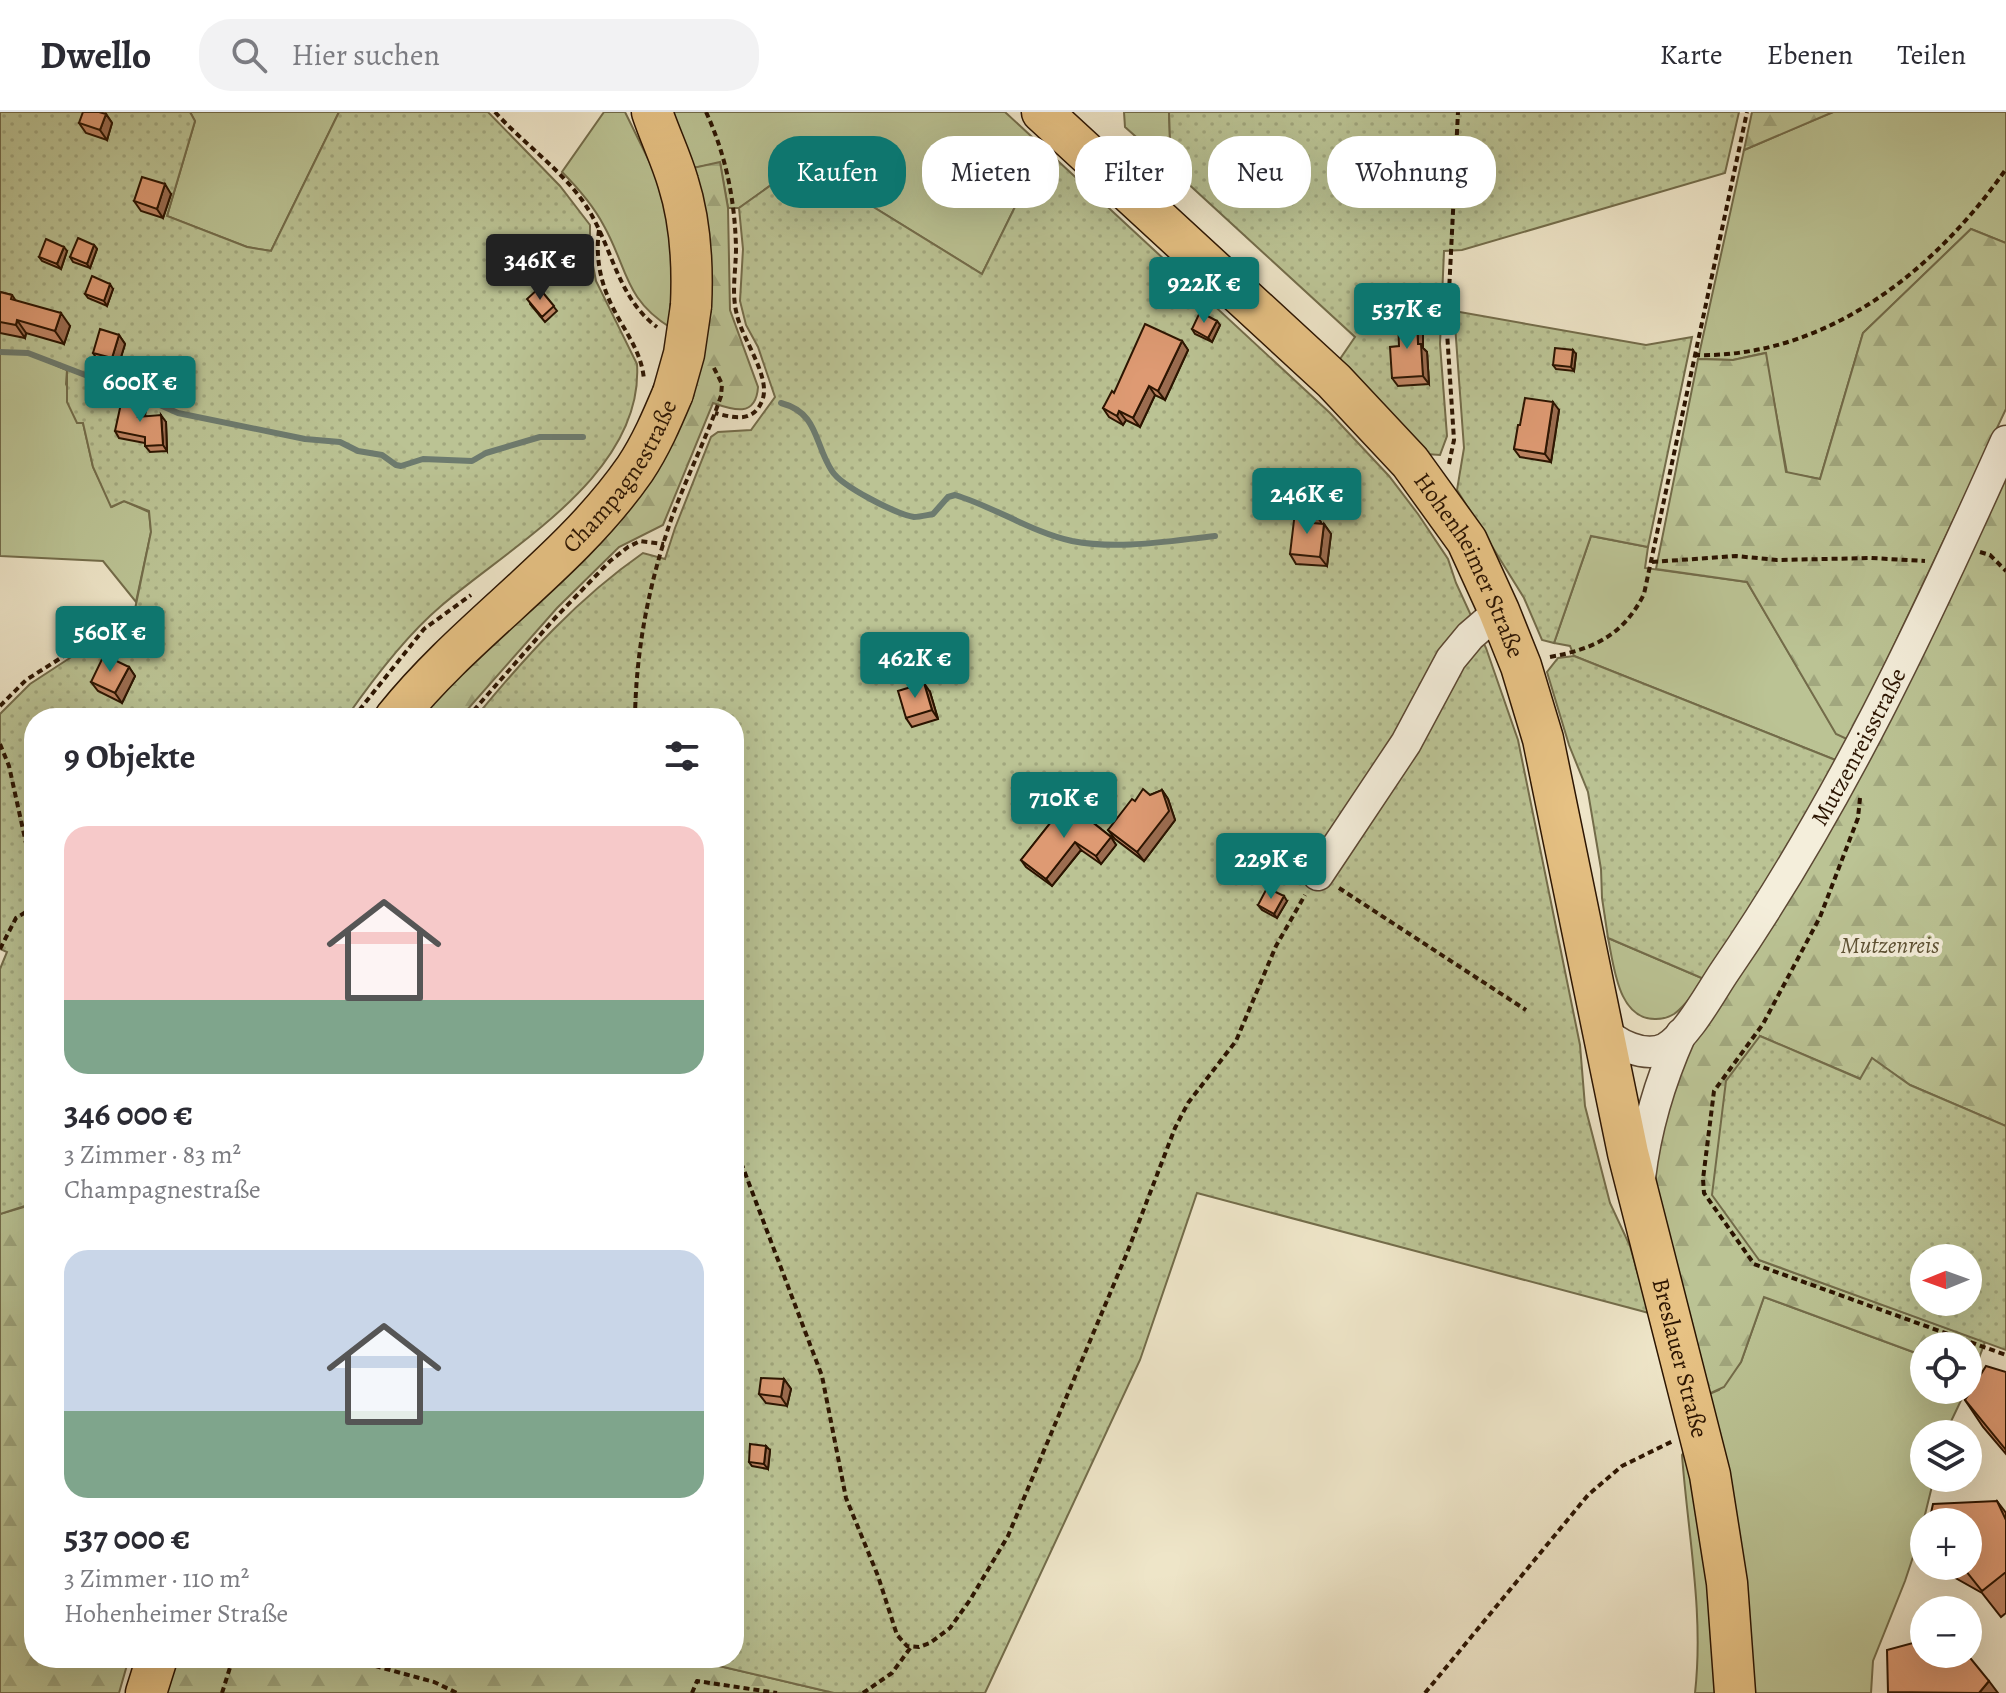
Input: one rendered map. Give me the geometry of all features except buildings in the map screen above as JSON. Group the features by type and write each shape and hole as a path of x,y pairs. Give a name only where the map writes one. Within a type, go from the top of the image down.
{"main road":[{"name":"Hohenheimer Straße","path":"1042,112 1334,381 1395,446 1461,532 1521,666 1543,739 1601,1027"},
{"name":"Champagnestraße","path":"404,708 445,662 605,506 646,451 658,389 684,354 677,318 692,261 685,209 672,163 652,115"},
{"name":"Breslauer Straße","path":"1601,1027 1640,1202 1710,1475 1727,1583 1735,1693"},
{"path":"146,1693 154,1668"}],"street":[{"name":"Mutzenreisstraße","path":"1640,1202 1647,1128 1666,1067 1681,1034 1781,886 1845,777 1949,569 2006,441"},
{"path":"1318,875 1406,743 1451,659 1470,636 1499,611"},
{"name":"Mutzenreisstraße","path":"1601,1027 1627,1046 1647,1051 1664,1049 1681,1034"}],"path":[{"path":"495,112 571,187 599,228 631,302 639,312 677,318"},
{"path":"635,708 636,667 643,622 664,544 715,413 734,418 747,417 763,400 764,384 735,309 736,248 729,180 720,145 706,112"},
{"path":"1453,427 1447,332 1458,112"},
{"path":"1521,666 1584,650 1605,639 1638,606 1652,562 1747,112"},
{"path":"1694,355 1735,355 1789,343 1844,318 1915,271 1961,229 2006,169"},
{"path":"599,228 597,250 602,281 640,361 658,389"},
{"path":"476,708 610,561 640,541 664,544"},
{"path":"1652,562 1736,556 1788,561 1871,558 1925,561 1949,569"},
{"path":"361,708 424,629 482,587"},
{"path":"0,706 26,680 94,637"},
{"path":"0,744 9,766 24,834"},
{"path":"1845,777 1858,791 1858,818 1820,917 1763,1024 1714,1091 1704,1193 1754,1264 2006,1355"},
{"path":"744,1170 822,1376 846,1498 878,1576 897,1635 904,1645 911,1647 930,1643 950,1628 1002,1547 1121,1267 1175,1128 1188,1103 1236,1041 1276,946 1318,875 1526,1010"},
{"path":"0,949 16,918 24,913"},
{"path":"1425,1693 1588,1495 1633,1459 1700,1430"},
{"path":"863,1693 892,1673 911,1647"},
{"path":"222,1693 230,1668"},
{"path":"383,1668 434,1682 457,1693"},
{"path":"692,1693 697,1681 777,1693"}],"green space":[{"path":"0,112 190,112 195,121 167,216 247,247 271,251 339,112 488,112 560,186 590,225 590,250 596,281 637,364 634,403 619,439 597,472 536,531 428,617 390,659 353,708 24,708 24,1206 0,1214 0,969 7,952 0,949 0,714 30,684 99,639 95,630 135,609 151,532 149,511 124,501 111,507 93,467 83,423 77,423 67,402 67,370 28,353 0,352"},
{"path":"190,112 339,112 271,251 247,247 167,216 195,121"},
{"path":"604,112 625,112 655,173 675,247 671,328 644,306 635,294 600,218 562,172"},
{"path":"673,112 1005,112 1031,136 922,136 922,208 1014,208 982,274 875,208 906,208 906,136 768,136 768,187 739,208 728,208 720,163 693,168"},
{"path":"1124,112 1169,112 1170,136 1135,136 1125,127"},
{"path":"1169,112 1739,112 1725,173 1462,250 1444,251 1440,344 1447,436 1440,455 1426,454 1338,362 1355,337 1215,208 1311,208 1311,136 1208,136 1208,202 1192,187 1192,136 1170,136"},
{"path":"1752,112 1833,112 1744,150"},
{"path":"1833,112 2006,112 2006,243 1971,229 1863,333 1820,479 1787,473 1765,353 1733,360 1698,359 1744,150"},
{"path":"720,162 728,208 730,310 758,387 753,404 748,408 736,409 713,403 663,525 619,547 557,608 469,708 419,708 676,424 693,168"},
{"path":"1059,162 1075,177 1075,208 1109,208 1330,413 1389,476 1418,514 1448,559 1486,648 1518,740 1580,1045 1585,1106 1610,1203 1630,1246 1649,1313 1197,1193 1140,1360 985,1693 834,1693 728,1668 744,1668 744,708 483,708 533,651 596,589 643,553 665,559 711,437 718,432 751,430 775,397 758,347 746,325 740,301 743,249 739,208 768,187 768,208 875,208 982,274 1014,208 1059,208"},
{"path":"1971,229 2006,243 2006,409 1849,740 1836,734 1747,582 1656,569 1698,359 1733,360 1766,353 1786,472 1820,479 1863,333"},
{"path":"1454,311 1646,345 1692,337 1648,547 1591,536 1554,643 1542,640 1524,598 1457,490 1464,448"},
{"path":"0,352 28,353 67,370 66,384 83,423 93,467 112,507 124,501 149,512 151,532 136,602 103,561 0,556"},
{"name":"Mutzenreis","path":"2006,466 2006,1126 1910,1085 1872,1059 1861,1079 1760,1036 1759,1260 1957,1332 1910,1332 1910,1351 1764,1297 1741,1362 1724,1387 1702,1397 1654,1193 1653,1158 1674,1074"},
{"path":"1591,536 1648,547 1645,568 1747,582 1836,733 1849,740 1838,761 1574,656 1570,646 1554,643"},
{"path":"1574,656 1838,761 1780,860 1704,979 1608,938 1601,869 1588,792 1569,745 1547,672 1558,658"},
{"path":"1608,938 1704,979 1674,1014 1659,1019 1643,1017 1633,1011 1620,989"},
{"path":"1760,1036 1860,1079 1872,1058 1910,1085 2006,1126 2006,1350 1982,1341 1982,1332 1957,1332 1913,1316 1982,1316 1982,1244 1910,1244 1910,1315 1759,1260 1712,1195 1726,1081"},
{"path":"24,1207 24,1668 126,1668 119,1693 0,1693 0,1214"},
{"path":"1764,1297 1910,1351 1910,1404 1959,1404 1952,1420 1910,1420 1910,1492 1931,1492 1927,1508 1910,1508 1910,1566 1873,1661 1871,1693 1744,1693 1702,1397 1719,1390 1741,1362"},
{"path":"1686,1449 1708,1577 1717,1693 1695,1693 1698,1633 1682,1455"},
{"path":"165,1668 728,1668 834,1693 157,1693"}],"waterway":[{"path":"0,352 28,353 101,381"},
{"path":"126,390 178,413 305,439 340,442 358,451 382,455 401,466 423,459 472,461 486,453 540,437 583,437"},
{"path":"781,403 802,414 809,422 826,461 837,477 870,498 906,515 933,514 948,497 955,495 1042,532 1090,544 1126,545 1215,536"}]}
